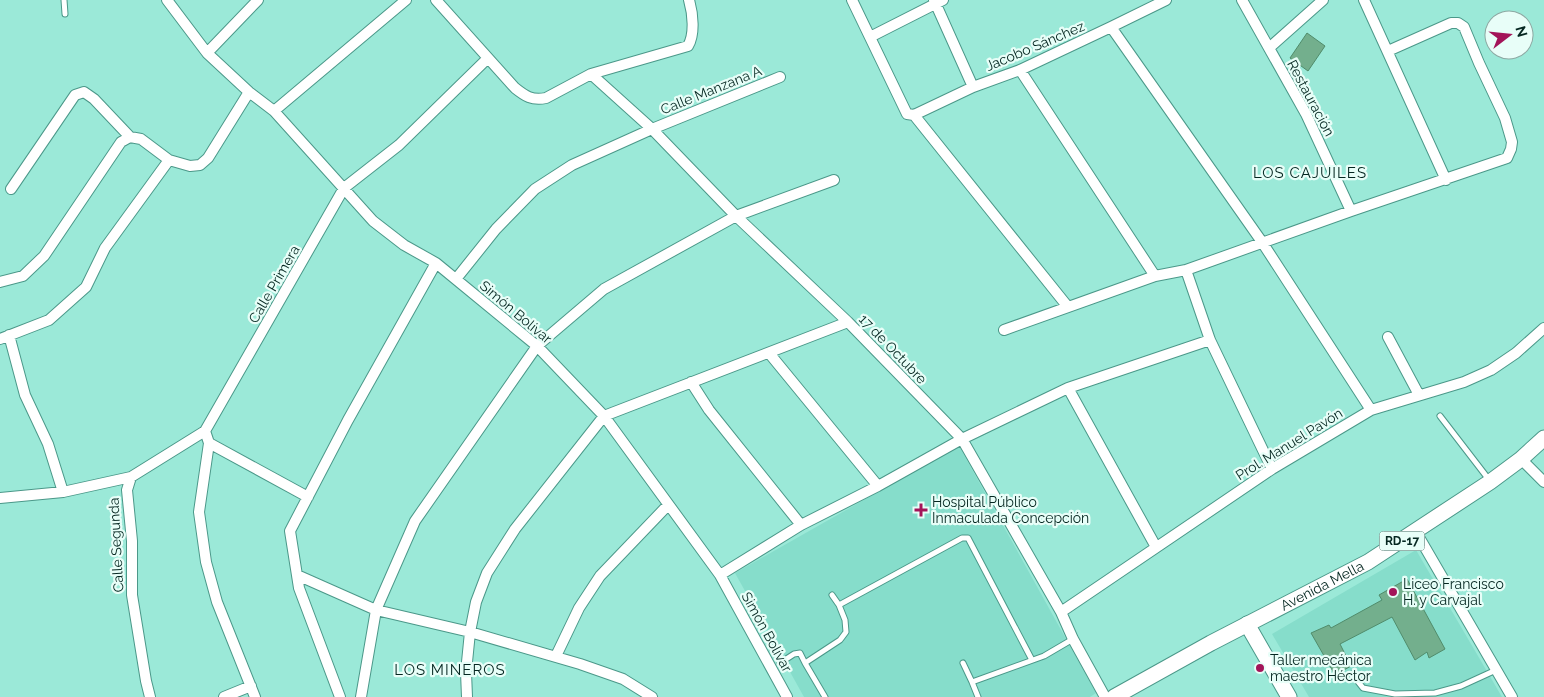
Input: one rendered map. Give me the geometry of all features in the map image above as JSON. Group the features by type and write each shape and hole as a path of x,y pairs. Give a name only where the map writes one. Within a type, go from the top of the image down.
{"main road":[{"name":"Avenida Mella","path":"1114,697 1247,624 1368,562 1490,482 1521,459 1544,438"},
{"path":"1247,624 1289,697"}],"street":[{"path":"207,53 258,0"},
{"path":"274,111 406,0"},
{"path":"436,0 515,88 528,98 538,100 591,74 688,46 692,39 689,0"},
{"path":"852,0 907,114 914,115 1068,307"},
{"name":"Jacobo Sánchez","path":"914,115 973,87 1020,70 1166,0"},
{"name":"Restauración","path":"1242,0 1306,114 1351,211"},
{"path":"1269,48 1323,0"},
{"path":"1364,0 1446,180"},
{"name":"Simón Bolívar","path":"168,1 207,53 249,92 274,111 373,221 404,245 436,263 537,346 604,416 720,575 787,697"},
{"path":"870,37 938,1 973,87"},
{"path":"1004,330 1155,276 1186,270 1507,158 1512,149 1512,142 1505,118 1492,88 1478,63 1464,27 1458,23 1451,23 1388,51"},
{"path":"1111,28 1262,242 1371,410"},
{"name":"Calle Primera","path":"205,431 344,188 399,145 488,58"},
{"path":"1020,70 1155,276"},
{"name":"17 de Octubre","path":"591,74 652,129 736,216 848,322 962,439 1061,612 1073,639 1105,697"},
{"name":"Calle Manzana A","path":"456,279 496,230 535,189 572,165 652,129 780,77"},
{"path":"11,189 75,95 84,92 94,99 130,137"},
{"path":"0,282 23,276 44,256 121,142 130,137 141,138 169,160 190,166 200,165 208,158 249,92"},
{"path":"63,492 48,444 25,395 4,337 49,320 86,287 105,248 169,160"},
{"path":"361,697 376,610 415,521 537,346 604,289 736,216 834,180"},
{"path":"340,697 299,588 290,531 348,420 436,263"},
{"path":"1186,270 1210,340 1272,468"},
{"path":"467,697 466,672 470,632 476,602 487,573 515,529 604,416 848,322"},
{"name":"Prol. Manuel Pavón","path":"1061,612 1272,468 1371,410 1464,382 1491,370 1516,353 1544,328"},
{"path":"1388,337 1419,395"},
{"path":"720,575 801,525 878,486 962,439 1068,388 1210,340"},
{"path":"769,353 878,486"},
{"path":"691,382 709,410 801,525"},
{"path":"1068,388 1156,547"},
{"path":"0,498 63,492 132,476 205,431 210,443 199,512 206,562 216,602 255,697"},
{"path":"210,443 308,497"},
{"path":"1521,459 1544,482"},
{"name":"Calle Segunda","path":"132,476 127,490 132,541 132,595 150,697"},
{"path":"556,656 578,608 600,576 668,505"},
{"path":"1416,532 1512,697"},
{"path":"297,575 376,610 470,632 556,656 623,679 652,697"},
{"path":"224,697 251,686"}],"lane":[{"path":"64,0 66,14"},
{"path":"1440,416 1490,482"},
{"path":"840,606 962,538 968,538 1032,660"},
{"path":"805,663 840,640 846,632 845,620 840,606 832,595"},
{"path":"972,682 1044,656 1073,639"},
{"path":"780,663 794,654 800,653 824,697"},
{"path":"963,663 978,697"},
{"path":"1352,674 1363,688 1395,694 1435,693 1461,686 1496,670"}],"shaded area":[{"name":"Hospital Público Inmaculada Concepción","path":"959,446 1096,693 1090,697 804,697 735,573"},
{"name":"Liceo Francisco H. y Carvajal","path":"1416,550 1502,697 1309,697 1272,634"}],"building":[{"path":"1307,33 1325,46 1308,71 1290,58"},
{"path":"1407,579 1445,649 1429,658 1427,652 1415,660 1392,617 1340,644 1351,666 1335,675 1311,633 1329,625 1331,628 1382,600 1379,595"}],"place":[{"name":"Hospital Público Inmaculada Concepción","path":"921,510"},
{"name":"Liceo Francisco H. y Carvajal","path":"1393,592"},
{"name":"Taller mecánica maestro Héctor","path":"1260,668"}],"district":[{"name":"LOS CAJUILES","path":"1310,173"},
{"name":"LOS MINEROS","path":"450,670"}]}
